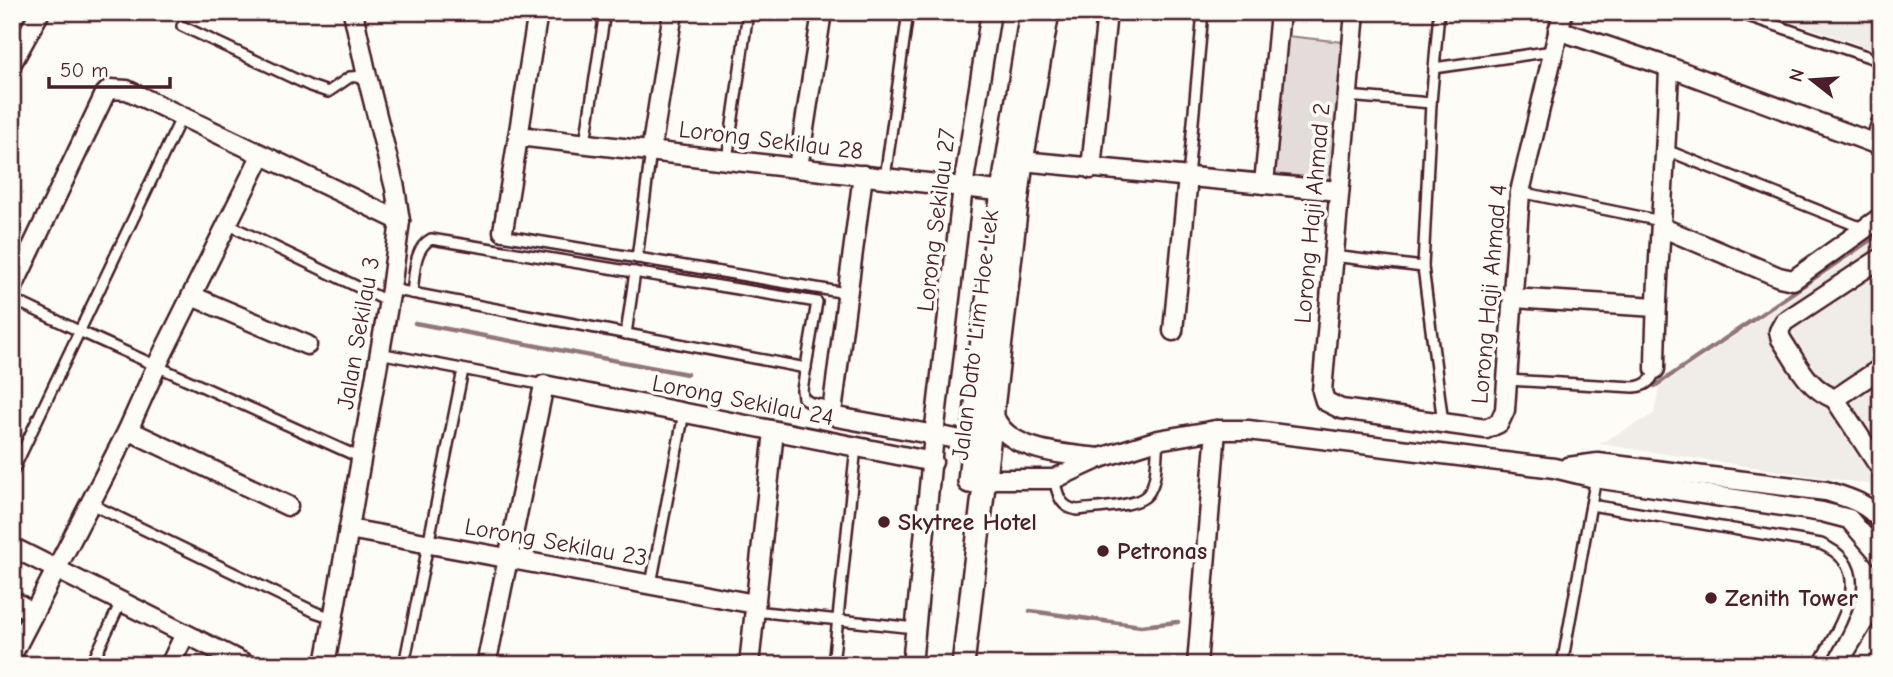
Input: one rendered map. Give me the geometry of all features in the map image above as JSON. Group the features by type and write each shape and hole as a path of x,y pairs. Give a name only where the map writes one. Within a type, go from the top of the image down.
{"street":[{"path":"12,63 40,12"},
{"name":"Jalan Sekilau 3","path":"325,665 390,296 400,221 395,188 366,76 353,12"},
{"path":"503,231 538,12"},
{"path":"651,151 673,12"},
{"path":"798,168 822,12"},
{"name":"Lorong Sekilau 27","path":"912,665 934,435 963,187 991,12"},
{"name":"Jalan Dato' Lim Hoe Lek","path":"964,665 993,403 1010,193 1031,12"},
{"name":"Jalan Dato' Lim Hoe Lek","path":"953,665 982,338 1010,193 1022,161 1048,12"},
{"path":"1091,169 1107,12"},
{"path":"1264,184 1280,12"},
{"name":"Lorong Haji Ahmad 2","path":"1341,409 1325,401 1322,391 1355,12"},
{"path":"1561,21 1669,67 1878,145 1881,124"},
{"name":"Lorong Haji Ahmad 4","path":"1341,409 1486,429 1499,423 1505,410 1520,192 1561,21"},
{"path":"1655,369 1669,67"},
{"path":"12,289 105,94 110,89 127,90 400,221"},
{"name":"Lorong Sekilau 28","path":"518,135 1010,193"},
{"path":"12,655 128,430 261,156"},
{"path":"1022,161 1339,191"},
{"path":"863,175 832,412 837,418 973,442"},
{"path":"1173,331 1188,177"},
{"path":"1661,224 1789,280 1796,279 1881,217"},
{"path":"1881,258 1784,322 1779,331 1781,339 1811,385 1820,393 1835,399 1881,469"},
{"path":"192,296 307,345"},
{"path":"1513,298 1656,307"},
{"path":"1835,399 1881,368"},
{"path":"486,665 544,385"},
{"name":"Lorong Sekilau 24","path":"544,385 933,462"},
{"path":"993,403 996,422 1010,436 1055,453 1100,458"},
{"path":"1462,457 1465,426"},
{"path":"128,430 288,506"},
{"path":"984,479 1054,479 1100,458 1158,440 1216,430 1248,430 1554,468 1826,491 1857,500 1878,512"},
{"path":"1197,665 1216,430"},
{"path":"749,665 774,431"},
{"path":"1597,471 1849,519 1881,556"},
{"name":"Lorong Sekilau 23","path":"349,529 651,584 755,608"},
{"path":"12,547 248,665"},
{"path":"971,665 975,611 973,574"},
{"path":"12,600 33,612"},
{"path":"1861,665 1881,632"},
{"path":"170,665 184,634"}],"lane":[{"path":"585,143 605,12"},
{"path":"726,160 748,12"},
{"path":"885,178 908,12"},
{"path":"1188,177 1203,12"},
{"path":"1439,12 1431,103 1423,267 1443,423"},
{"path":"1735,12 1881,61"},
{"path":"182,26 328,92 350,77 366,76"},
{"path":"1434,68 1553,51"},
{"path":"1347,96 1431,103"},
{"path":"12,473 182,116"},
{"path":"1666,150 1865,229"},
{"path":"637,258 651,151"},
{"path":"1520,192 1661,224"},
{"path":"227,224 390,296 412,293 806,368"},
{"path":"503,231 507,236 846,293"},
{"path":"412,293 418,253 422,244 431,239 817,302 803,398 811,403 831,407"},
{"path":"1333,256 1423,267"},
{"path":"626,334 635,272"},
{"path":"12,299 361,458"},
{"path":"379,353 544,385"},
{"path":"1507,380 1634,387 1646,384 1654,376 1655,369"},
{"path":"404,665 463,370"},
{"path":"651,584 684,413"},
{"path":"1054,479 1061,502 1068,509 1138,502 1148,495 1153,483 1158,440"},
{"path":"833,665 856,447"},
{"path":"1562,665 1597,471"},
{"path":"90,504 315,612 333,618"},
{"path":"1591,505 1830,548 1847,563 1852,588 1843,618 1818,665"},
{"path":"91,665 121,602"},
{"path":"755,608 915,628"}],"shaded area":[{"path":"1764,12 1881,12 1881,52"},
{"path":"1287,36 1343,42 1331,179 1274,174"},
{"path":"1881,237 1881,486 1599,444 1654,414 1659,387"},
{"path":"1029,655 1054,655 1286,665 1017,665"}],"waterway":[{"path":"1655,386 1881,233"},
{"path":"415,323 687,374"},
{"path":"1030,611 1141,626 1178,622"}],"place":[{"name":"Skytree Hotel","path":"884,522"},
{"name":"Petronas","path":"1103,551"},
{"name":"Zenith Tower","path":"1711,598"}]}
